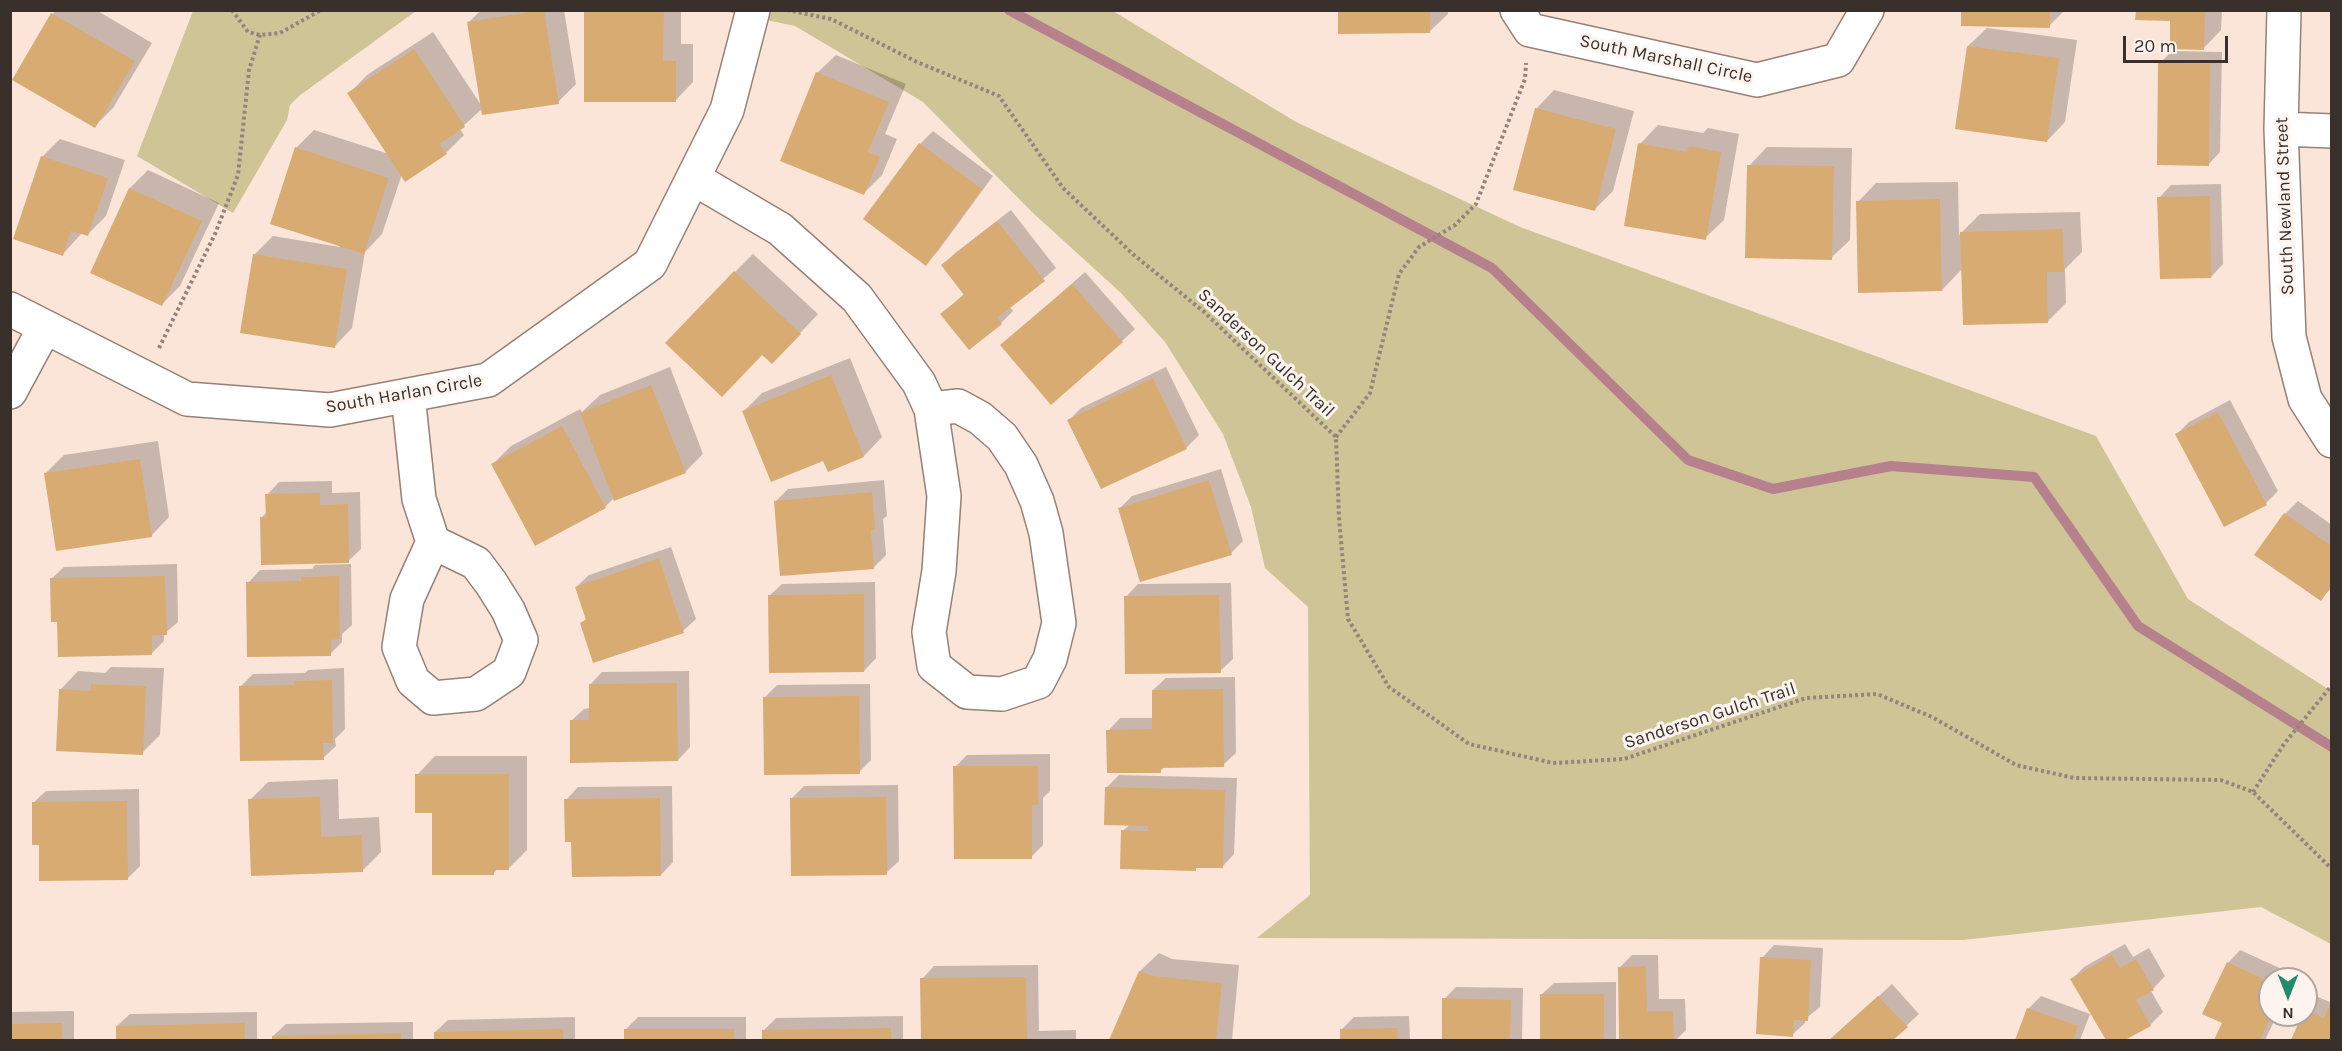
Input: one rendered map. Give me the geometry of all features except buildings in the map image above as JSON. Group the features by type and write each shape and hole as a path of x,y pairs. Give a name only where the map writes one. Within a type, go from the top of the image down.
{"street":[{"name":"South Harlan Circle","path":"10,309 187,399 330,410 488,380 650,264 727,110 753,10"},
{"name":"South Marshall Circle","path":"1523,20 1757,80 1838,60 1867,10"},
{"name":"South Newland Street","path":"2284,10 2282,129 2289,337 2305,399 2331,441"},
{"path":"2282,129 2331,130"},
{"path":"693,178 780,230 857,298 919,383 931,409 944,496 939,571 929,632 934,666 967,692 1002,694 1038,682 1050,659 1059,623 1046,533 1037,501 1021,465 1002,436 980,418 958,406 931,409"},
{"path":"10,392 45,327"},
{"path":"408,395 419,499 433,542 406,599 399,646 413,681 433,698 476,694 509,672 521,640 508,610 476,563 433,542"}],"path":[{"path":"232,10 248,32 260,35 280,33 321,10"},
{"name":"Sanderson Gulch Trail","path":"787,10 831,20 918,62 999,96 1063,188 1135,256 1203,311 1336,437 1339,518 1348,619 1389,687 1469,744 1553,764 1623,759 1806,698 1876,694 1932,717 2016,765 2074,778 2221,780 2253,792 2331,869"},
{"path":"1336,437 1370,393 1399,274 1419,247 1455,225 1476,204 1525,79 1523,20"},
{"path":"145,377 215,234 238,175 249,70 260,35"},
{"path":"2253,792 2284,744 2331,685"}],"shaded area":[{"path":"193,10 416,11 299,96 290,105 287,120 233,213 137,156"},
{"path":"723,11 1113,11 1296,122 1520,227 2096,436 2188,599 2331,691 2331,944 2261,907 1963,940 1257,938 1310,895 1308,607 1265,568 1251,507 1223,434 1165,342 1121,293 1033,213 923,102 795,26"}],"waterway":[{"path":"1009,10 1492,268 1688,460 1773,489 1891,466 2034,477 2138,626 2332,747"}]}
